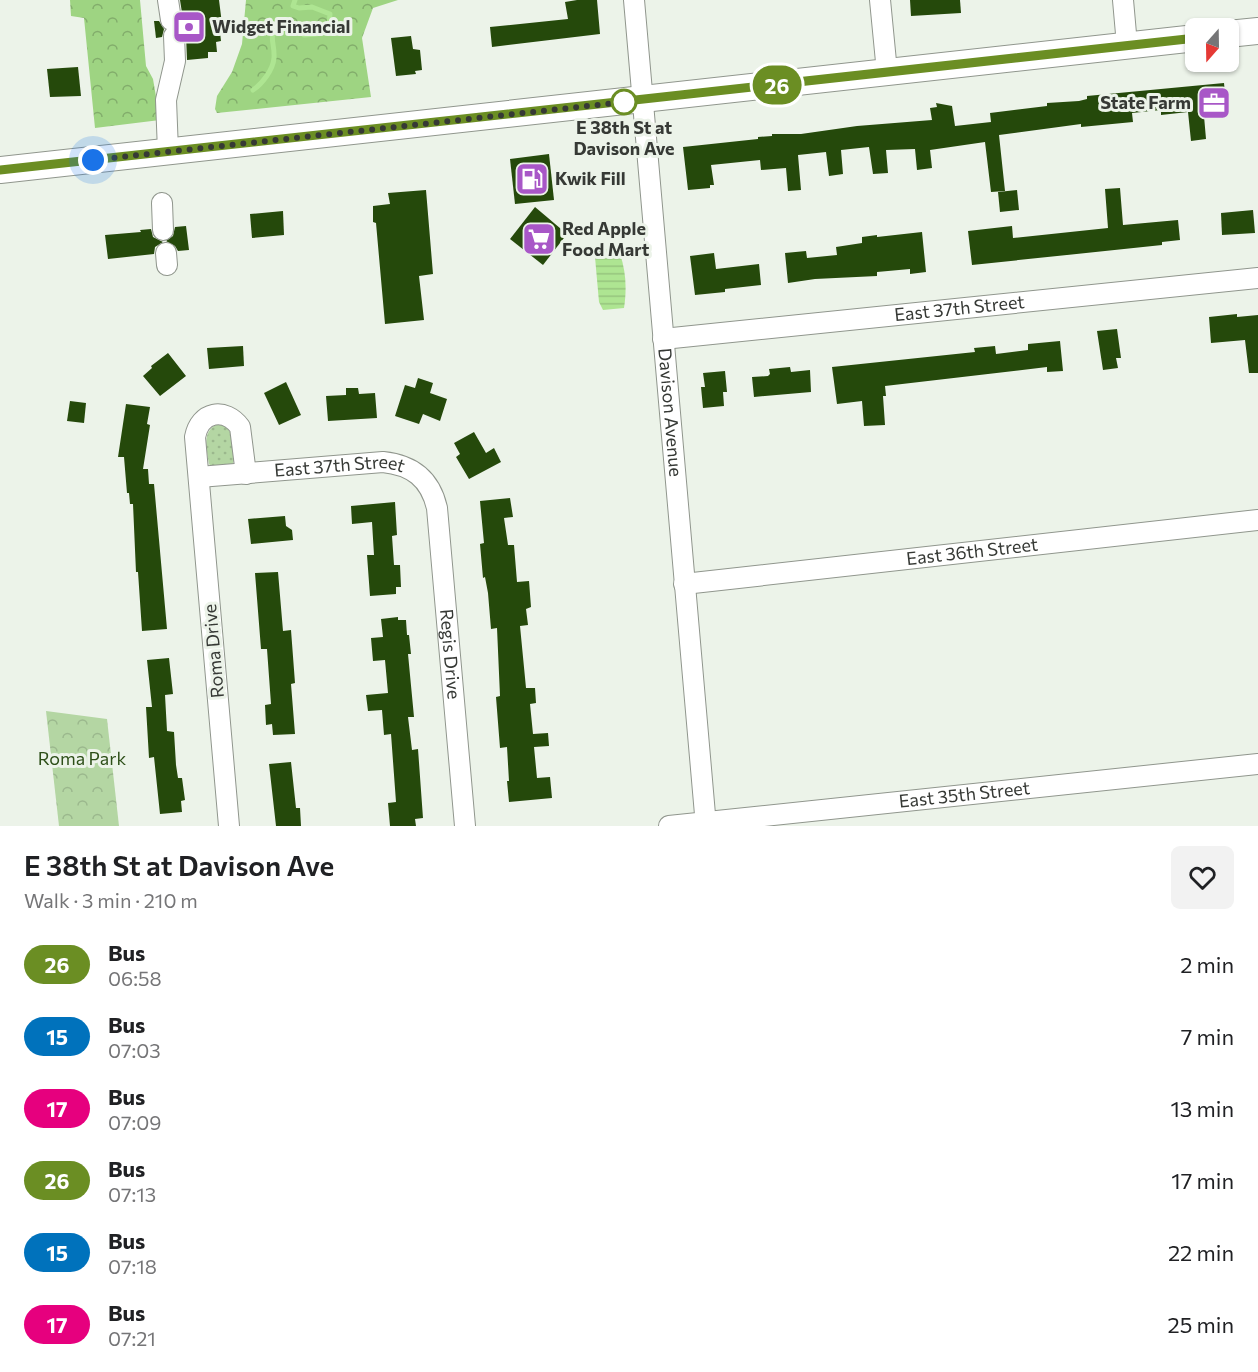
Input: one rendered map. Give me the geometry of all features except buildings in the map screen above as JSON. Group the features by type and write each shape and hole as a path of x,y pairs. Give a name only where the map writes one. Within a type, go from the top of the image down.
{"main road":[{"path":"1239,33 1258,31"},
{"path":"0,170 1185,39"}],"street":[{"path":"168,0 175,62 166,100 168,152"},
{"name":"Davison Avenue","path":"634,0 706,824"},
{"path":"879,0 887,72"},
{"path":"1123,0 1126,45"},
{"path":"162,203 163,230"},
{"name":"East 37th Street","path":"663,339 1258,278"},
{"path":"199,477 196,431 203,421 214,414 228,415 240,427 246,474"},
{"name":"East 37th Street","path":"199,477 383,462 407,467 426,484"},
{"name":"Roma Drive","path":"199,477 229,826"},
{"name":"Regis Drive","path":"426,484 434,495 437,508 465,826"},
{"name":"East 36th Street","path":"684,584 1258,520"},
{"name":"East 35th Street","path":"669,826 706,824 1258,764"}],"green space":[{"path":"70,0 140,0 146,66 153,79 160,120 95,128 84,18 71,16"},
{"path":"246,0 398,0 373,8 362,38 371,97 217,113 215,109 217,96 232,72 242,44"},
{"path":"218,424 228,429 232,435 235,455 232,465 212,467 209,464 206,441 209,431"},
{"name":"Roma Park","path":"46,711 107,719 119,826 59,826"}],"shaded area":[{"path":"612,248 619,251 623,265 626,286 624,308 603,310 599,302 595,257 600,250"}],"waterway":[{"path":"253,90 272,67 274,58 272,38 277,24 300,28 304,35 317,34 329,26 330,14 312,7 293,6 295,0"}],"bus line":[{"name":"26","path":"0,170 1185,39"}],"place":[{"name":"Widget Financial","path":"189,27"},
{"name":"E 38th St at Davison Ave","path":"624,102"},
{"name":"State Farm","path":"1214,103"},
{"name":"Kwik Fill","path":"532,179"},
{"name":"Red Apple Food Mart","path":"539,239"}],"route":[{"path":"93,160 624,102"}]}
